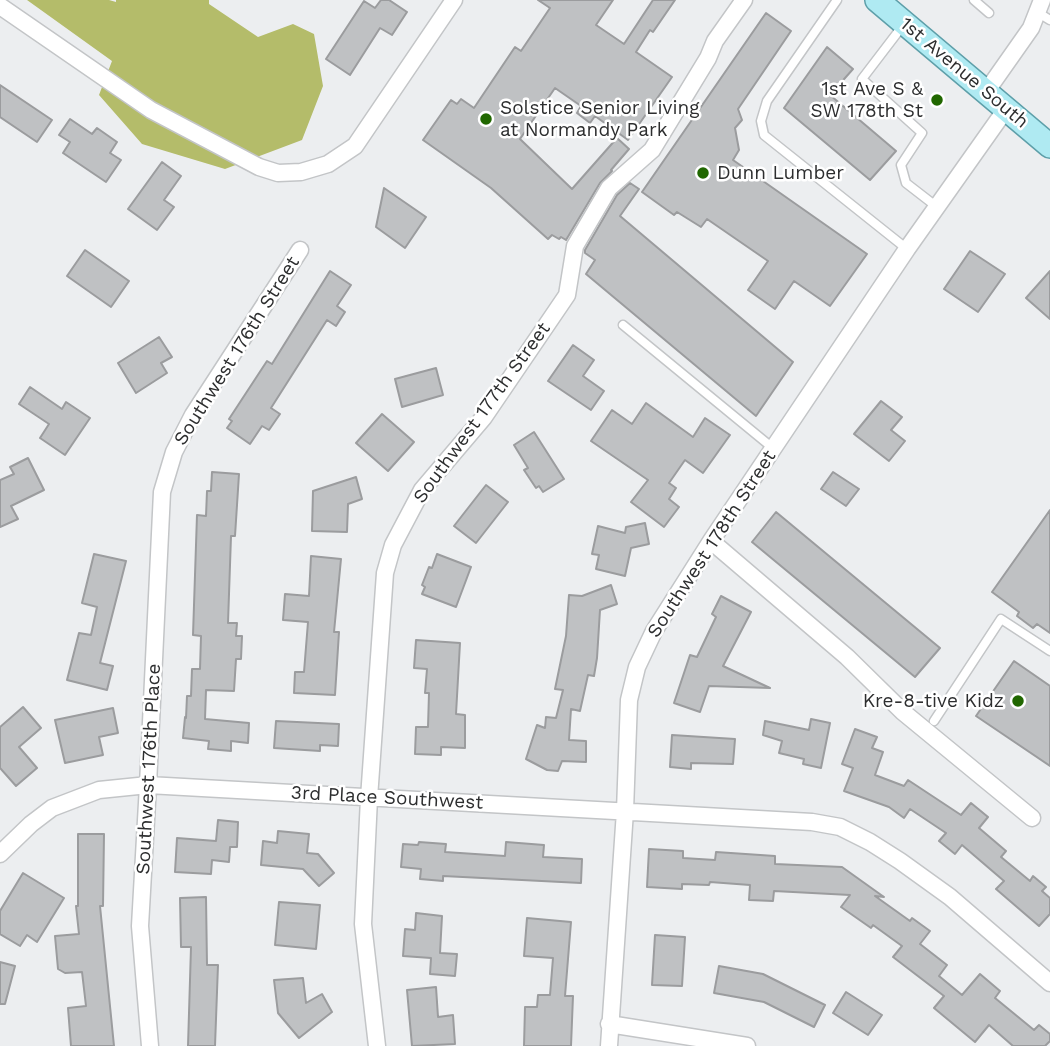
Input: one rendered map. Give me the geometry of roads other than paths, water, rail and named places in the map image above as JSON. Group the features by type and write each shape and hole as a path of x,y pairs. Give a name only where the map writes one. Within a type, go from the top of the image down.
{"main road":[{"name":"1st Avenue South","path":"892,10 1050,146"}],"street":[{"path":"0,6 151,110 259,167 278,173 301,172 328,164 355,145 454,0"},
{"name":"Southwest 177th Street","path":"377,1046 363,924 385,572 393,545 422,490 484,417 567,295 575,246 609,188 652,150 708,58 715,41 744,0"},
{"path":"986,92 1043,11"},
{"name":"Southwest 178th Street","path":"609,1046 625,811 629,700 638,667 654,631 711,541 907,249 1006,108"},
{"name":"Southwest 176th Street","path":"162,492 174,452 193,415 300,250"},
{"name":"Southwest 176th Place","path":"150,1046 140,926 162,492"},
{"path":"711,541 847,657 903,712 1032,818"},
{"name":"3rd Place Southwest","path":"0,853 52,808 99,790 148,785 812,822 840,827 900,861 950,897 1050,983"},
{"path":"609,1024 747,1046"}],"lane":[{"path":"837,0 767,101 761,121 764,135 907,249"},
{"path":"974,0 989,13"},
{"path":"892,10 862,79 922,133 901,165 906,183 936,207"},
{"path":"623,325 774,449"},
{"path":"934,721 1001,619 1050,651"}],"place":[{"name":"1st Ave S & SW 178th St","path":"937,100"},
{"name":"Solstice Senior Living at Normandy Park","path":"486,119"},
{"name":"Dunn Lumber","path":"703,173"},
{"name":"Kre-8-tive Kidz","path":"1018,701"}]}
